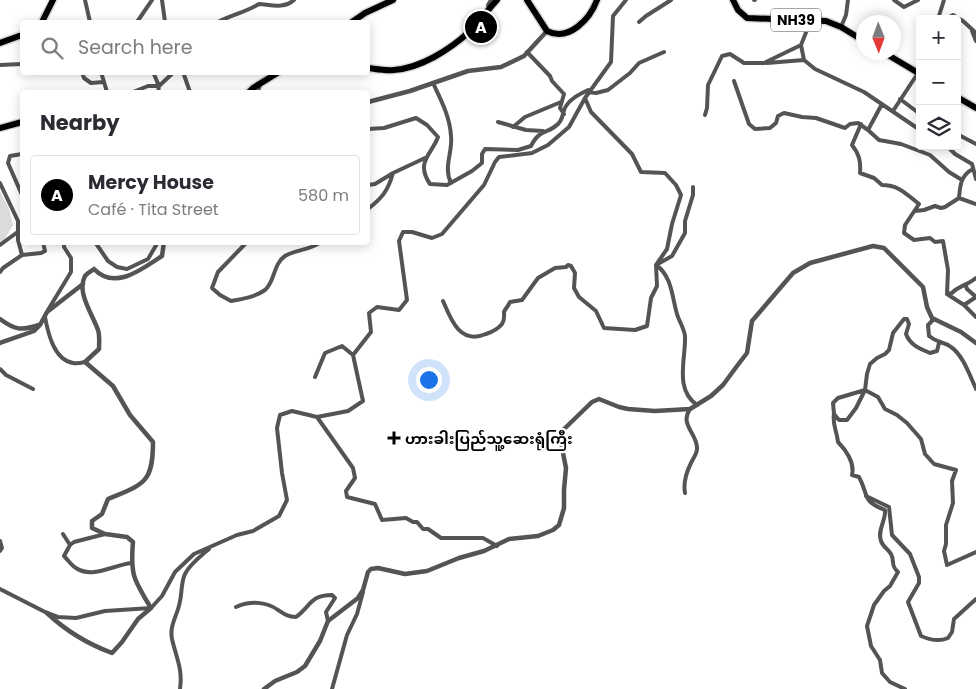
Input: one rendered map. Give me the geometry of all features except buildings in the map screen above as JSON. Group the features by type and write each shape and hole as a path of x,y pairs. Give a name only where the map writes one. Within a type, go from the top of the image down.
{"highway":[{"path":"43,20 54,0"},
{"path":"355,20 393,0"},
{"path":"370,68 388,71 400,70 424,62 451,46 468,32 497,0"},
{"path":"527,0 546,31 560,34 574,29 587,19 597,0"},
{"name":"NH39","path":"733,0 742,14 750,19 826,21 856,36"},
{"path":"0,43 20,36"},
{"path":"896,60 916,72"},
{"path":"252,90 274,75"},
{"path":"961,99 976,108"},
{"path":"0,128 20,123"}],"street":[{"path":"85,0 90,20"},
{"path":"138,20 152,0"},
{"path":"162,0 165,20"},
{"path":"222,20 252,9 259,2 278,6 289,5 294,0"},
{"path":"489,9 488,5 491,0"},
{"path":"354,355 371,332 369,313 377,307 399,310 407,300 399,241 403,232 412,232 432,238 442,234 484,185 499,157 532,153 548,145 569,127 589,91 612,62 613,16 626,0"},
{"path":"640,22 671,0"},
{"path":"844,0 846,10"},
{"path":"840,27 848,0"},
{"path":"894,0 904,7 918,0"},
{"path":"939,15 944,0"},
{"path":"811,20 801,45 804,60 815,69 864,92 916,127"},
{"path":"961,20 974,32 976,41"},
{"path":"370,101 410,91 468,71 501,67 524,56 546,31"},
{"path":"764,63 801,45"},
{"path":"527,52 564,94 560,108 564,114"},
{"path":"425,158 426,176 430,184 447,185 482,163 484,149 525,149 531,146 543,131 557,125 564,114 565,107 574,98 589,91 596,93 608,90 630,73 639,63 664,52"},
{"path":"705,115 708,85 722,56 730,54 744,63 783,63 804,60"},
{"path":"0,65 20,64"},
{"path":"83,75 91,83 103,82"},
{"path":"102,75 106,90"},
{"path":"154,75 158,90"},
{"path":"138,90 148,86 158,86 171,75"},
{"path":"184,75 189,90"},
{"path":"893,111 916,78"},
{"path":"734,81 750,124 755,130 770,128 776,123 778,116 784,113 816,118 845,128 850,124 861,124 879,140 901,144 930,155 949,172 962,180"},
{"path":"433,83 448,116 451,136 447,170 451,183"},
{"path":"258,90 260,84"},
{"path":"443,301 459,331 467,336 477,338 492,332 502,325 504,312 510,302 522,300 538,278 555,268 568,265 571,266 575,273 574,288 579,297 596,311 604,328 635,330 647,326 651,298 656,286 656,265 667,249 672,224 682,195 665,173 641,172 632,154 592,112 585,98"},
{"path":"900,99 916,111"},
{"path":"513,127 525,116 561,102"},
{"path":"868,130 882,104"},
{"path":"370,129 384,128 416,118 427,125 438,137 425,158 392,173 375,184 370,185"},
{"path":"498,122 513,127 543,131"},
{"path":"861,124 852,145 858,152 861,163 860,173 874,178 882,185 891,185 902,190 919,204 905,225 904,233 914,240 930,238 936,242 943,241 948,270 947,294"},
{"path":"961,136 976,144"},
{"path":"951,150 972,164 976,179"},
{"path":"20,154 10,156 8,163 20,190"},
{"path":"915,211 934,206 945,207 959,198 963,176 973,169"},
{"path":"370,207 382,197 390,183 392,173"},
{"path":"0,183 18,221 18,240 22,255"},
{"path":"656,265 672,256 685,233 689,203 693,196 693,187"},
{"path":"959,198 976,204"},
{"path":"0,246 18,231"},
{"path":"0,272 22,255 45,251 44,245"},
{"path":"0,342 34,331 40,325 64,280 71,272 71,258 64,245"},
{"path":"97,245 108,261 117,267 126,269 148,259 156,245"},
{"path":"45,317 48,335 56,351 74,364 85,362 99,349 100,340 98,330 84,299 83,284 85,276 94,269 101,276 112,279 134,274 162,256 164,245"},
{"path":"244,245 218,272 212,288 231,301 252,297 267,289 276,267 283,257 318,245"},
{"path":"332,689 347,635 357,614 368,572 371,569 378,568 395,573 416,574 497,546 510,539 546,534 559,525 564,508 566,468 561,432 592,402 599,400 619,408 646,410 690,409 711,396 747,353 752,321 793,273 810,263 873,246 884,248 923,287 927,307 932,318 961,332 976,343"},
{"path":"656,265 663,270 668,279 677,314 685,335 684,388 691,400 697,405"},
{"path":"947,294 952,294 976,278"},
{"path":"47,312 83,284"},
{"path":"964,305 976,297 966,286"},
{"path":"947,294 964,305 976,317"},
{"path":"934,318 928,325 929,336 939,343 952,347 966,366 976,389"},
{"path":"0,319 19,329 40,325"},
{"path":"834,414 839,420 847,420 856,408 865,390 870,364 889,350 893,333 904,319 908,319 909,324 906,334 908,341 930,354 937,351 939,343"},
{"path":"47,613 59,624 83,640 112,652 122,642 138,619 162,596 175,572 194,554 237,535 253,531 279,516 287,500 277,428 280,415 292,411 317,417 348,411 363,401 354,355 342,346 325,353 315,377"},
{"path":"85,362 113,386 130,415 153,442 153,461 148,478 135,488 108,499 102,514 92,521 92,528 105,534 127,537 133,542 131,563 133,576 151,608"},
{"path":"0,369 6,375 33,389"},
{"path":"905,689 890,682 882,673 880,660 871,646 868,626 872,610 884,591 896,578 898,572 893,567 892,555 883,546 880,538 880,530 886,516 885,510 874,506 866,496 859,477 852,476 853,470 848,452 838,442 837,431 832,421 834,414 833,403 838,398 865,390 878,397 885,409 907,423 921,439 925,454 934,464 956,470 952,482 953,503 946,525 944,551 947,565 976,552"},
{"path":"685,494 685,477 697,451 697,440 688,428 688,413 690,409"},
{"path":"317,417 353,468 355,478 346,491 346,497 375,504 382,520 406,518 412,522 417,522 423,529 428,529 441,538 483,538 497,546"},
{"path":"866,496 889,507 892,535 910,554 919,577 919,583 908,602 921,636 943,641 948,638 952,632 954,619 976,599"},
{"path":"62,534 70,545"},
{"path":"105,534 74,542 70,545 64,556 76,568 85,572 105,571 117,565 131,563"},
{"path":"0,540 2,548 0,551"},
{"path":"180,689 182,680 179,660 172,639 172,625 180,603 184,575 211,547"},
{"path":"0,589 58,617 76,618 105,611 151,608"},
{"path":"264,689 276,681 297,672 304,666 320,641 328,621 358,598 363,590"},
{"path":"236,607 249,603 263,603 277,609 284,615 296,617 314,598 332,595 335,598 326,612 328,621"}],"shaded area":[{"path":"0,191 9,209 13,225 5,239 0,242"}],"place":[{"name":"Mercy House","path":"481,27"},
{"name":"ဟားခါးပြည်သူ့ဆေးရုံကြီး","path":"394,438"}]}
